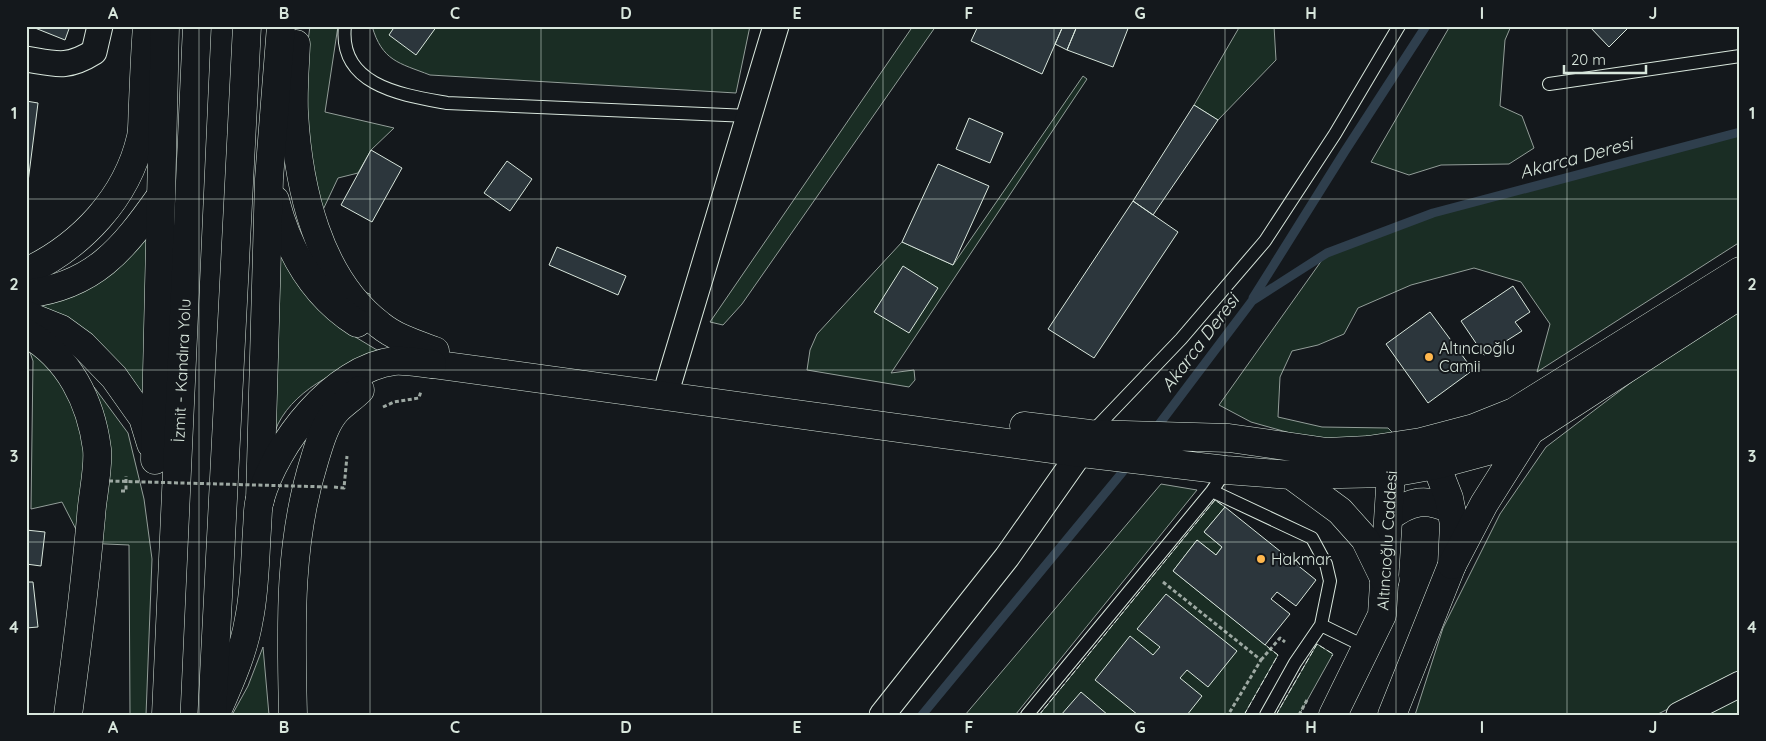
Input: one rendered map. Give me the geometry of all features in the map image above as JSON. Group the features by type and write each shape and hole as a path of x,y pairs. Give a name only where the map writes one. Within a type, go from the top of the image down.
{"main road":[{"path":"26,272 47,262 84,235 111,202 128,173 141,136 147,26"},
{"path":"155,460 165,26"},
{"name":"İzmit - Kandıra Yolu","path":"166,715 197,26"},
{"path":"214,715 232,676 250,618 260,500 269,179 281,26"},
{"path":"298,26 294,111 298,149 314,222 326,256 346,291 380,326 433,358"},
{"path":"214,715 214,658 247,40"},
{"path":"269,179 279,216 296,258 317,290 346,316 377,335 433,358 1085,444 1228,438 1327,452 1410,444 1474,428 1514,412 1740,271"},
{"path":"26,294 73,282 104,265 130,239 160,197"},
{"path":"260,500 274,464 293,433 317,404 348,379 377,365 395,361 433,358 669,382 1085,444 1219,480 1390,473 1436,465 1488,451 1530,431 1740,295"},
{"path":"26,316 61,329 76,340 114,377 143,418 174,524"},
{"path":"26,334 42,342 72,374 88,410 97,451 83,603 68,715"},
{"path":"293,715 292,626 294,550 310,472 322,435 336,411 364,387 433,358"},
{"path":"1392,715 1452,565 1484,504 1530,431"},
{"path":"1410,444 1431,452 1436,465 1451,509 1454,524 1452,565"},
{"name":"Altıncıoğlu Caddesi","path":"1333,715 1368,648 1382,615 1392,459 1410,444"},
{"path":"1291,476 1340,511 1365,539 1385,580"},
{"path":"1389,517 1400,509 1418,502 1434,502 1451,509"}],"street":[{"path":"26,59 56,64 77,62 94,52 100,26"},
{"path":"669,382 776,26"},
{"path":"882,715 1007,557 1085,444"},
{"path":"1678,715 1740,684"}],"lane":[{"path":"345,26 343,40 353,64 371,83 401,95 447,103 750,116"},
{"path":"1085,444 1181,339 1265,241 1334,134 1399,26"},
{"path":"1550,84 1740,56"},
{"path":"1027,715 1219,480 1312,538 1326,564 1330,581 1321,624 1294,663 1266,715"},
{"path":"1321,624 1368,648"}],"path":[{"path":"419,398 433,358"},
{"path":"109,481 329,487"},
{"path":"1158,578 1261,660"},
{"path":"1228,715 1270,648"},
{"path":"1299,715 1308,698"}],"green space":[{"path":"310,26 338,26 325,112 394,128 371,150 358,173 338,178 321,214 353,288 370,294 370,308 349,288 316,212 299,132 299,110"},
{"path":"372,26 750,26 736,93 430,75 401,63 387,54 376,38"},
{"path":"913,26 936,26 742,304 723,325 710,322"},
{"path":"1240,26 1274,26 1276,60 1218,120 1194,105"},
{"path":"1450,26 1511,26 1505,40 1500,106 1522,116 1534,148 1509,164 1441,165 1409,175 1371,162"},
{"path":"1083,76 1087,79 891,373 914,370 915,380 909,387 807,370 810,350 817,334 902,242 953,265"},
{"path":"1740,132 1740,242 1537,372 1550,324 1521,282 1474,268 1411,285 1358,308 1344,334 1318,345 1292,351 1280,377 1278,417 1322,427 1388,428 1396,436 1315,440 1251,422 1219,405 1327,253 1433,213"},
{"path":"152,230 149,407 26,305"},
{"path":"273,233 352,335 382,353 323,380 297,399 278,424 268,453"},
{"path":"1740,309 1740,673 1656,715 1415,715 1443,628 1500,514 1546,447 1650,368"},
{"path":"27,344 94,387 128,433 144,499 152,559 146,715 130,715 129,545 83,543 62,502 31,509 33,361"},
{"path":"1161,484 1197,490 1016,714 965,715"},
{"path":"1215,500 1225,507 1204,532 1222,547 1216,555 1197,540 1173,571 1278,655 1244,715 1039,715"},
{"path":"1317,644 1333,654 1299,715 1276,715"},
{"path":"263,647 269,715 232,715 248,686"},
{"path":"1740,696 1740,715 1703,715"}],"building":[{"path":"30,26 70,26 65,40"},
{"path":"395,26 437,26 416,55 389,35"},
{"path":"978,26 1063,26 1042,74 971,41"},
{"path":"1063,26 1077,26 1067,50 1055,44"},
{"path":"1077,26 1129,26 1113,67 1067,50"},
{"path":"1589,26 1630,26 1609,47"},
{"path":"26,101 38,103 26,198"},
{"path":"1194,105 1218,120 1153,215 1133,201"},
{"path":"969,118 1003,133 990,163 956,149"},
{"path":"371,150 402,168 372,222 341,205"},
{"path":"507,161 532,179 510,211 484,193"},
{"path":"938,164 989,186 953,265 902,242"},
{"path":"1133,201 1178,232 1094,358 1048,329"},
{"path":"557,247 626,276 618,295 549,265"},
{"path":"903,266 938,288 909,333 874,312"},
{"path":"1513,286 1530,312 1515,322 1522,331 1484,355 1461,321"},
{"name":"Altıncıoğlu Camii","path":"1430,312 1473,370 1428,403 1386,344"},
{"path":"1225,507 1316,580 1296,606 1277,592 1271,599 1290,614 1265,645 1173,571 1197,540 1216,555 1222,547 1204,532"},
{"path":"26,530 45,532 41,566 26,564"},
{"path":"26,582 33,582 38,627 26,628"},
{"path":"1166,594 1237,651 1208,687 1187,670 1180,678 1202,696 1187,715 1138,715 1095,680 1130,636 1153,655 1160,647 1137,629"},
{"path":"1081,692 1108,715 1061,715"}],"waterway":[{"path":"1253,298 1426,26"},
{"name":"Akarca Deresi","path":"1154,431 1252,301 1327,253 1433,213 1740,132"},
{"name":"Akarca Deresi","path":"922,715 1130,463"}],"fence":[{"path":"1039,715 1215,500 1225,507"},
{"path":"1276,715 1317,644 1333,654 1332,656"},
{"path":"1244,715 1278,655 1265,645"}],"place":[{"name":"Altıncıoğlu Camii","path":"1429,357"},
{"name":"Hakmar","path":"1261,559"}]}
